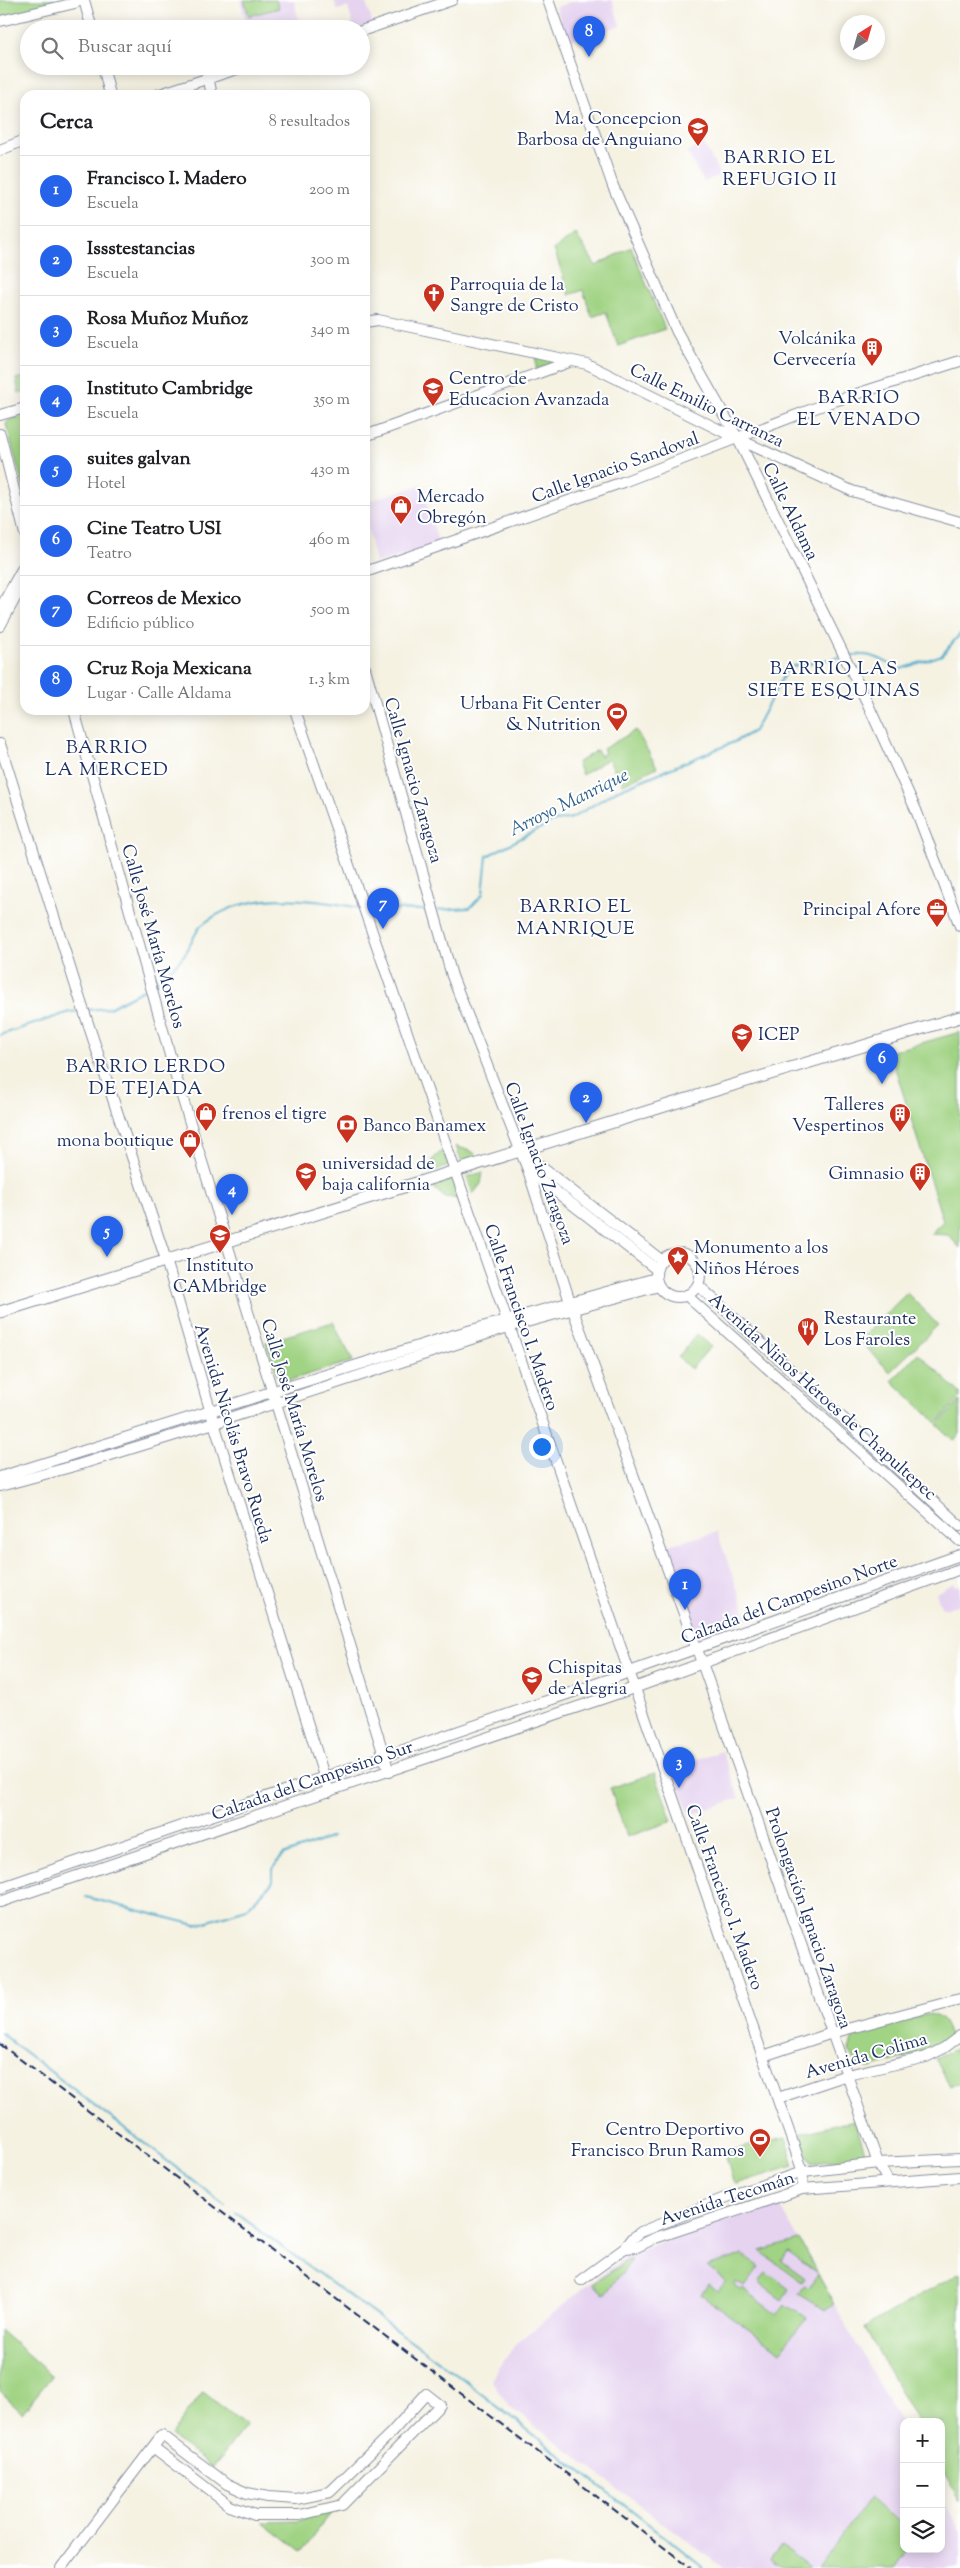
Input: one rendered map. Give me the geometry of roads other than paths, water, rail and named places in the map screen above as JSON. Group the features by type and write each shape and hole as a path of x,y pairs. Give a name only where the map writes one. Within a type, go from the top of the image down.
{"main road":[{"path":"0,1312 958,1016"}],"street":[{"path":"0,21 75,3 78,0"},
{"path":"84,0 90,20"},
{"path":"370,28 452,0"},
{"name":"Calle Aldama","path":"548,0 617,195 677,332 738,439 848,663 916,810 960,926"},
{"path":"105,75 109,90"},
{"path":"172,90 215,75"},
{"path":"208,77 211,90"},
{"path":"0,150 20,142"},
{"name":"Calle Emilio Carranza","path":"370,321 378,320 566,361 588,364 738,439 852,491 960,522"},
{"name":"Calle Ignacio Sandoval","path":"370,570 738,439 828,403 960,360"},
{"path":"370,434 566,361"},
{"path":"0,414 20,409"},
{"path":"0,434 20,514"},
{"path":"0,609 20,573"},
{"path":"0,626 20,589"},
{"name":"Calle Ignacio Zaragoza","path":"370,686 452,976 526,1150"},
{"name":"Calle José María Morelos","path":"75,715 154,996 226,1242 389,1772"},
{"name":"Calle Francisco I. Madero","path":"297,715 506,1323 778,2098 803,2172 802,2189"},
{"name":"Avenida Nicolás Bravo Rueda","path":"0,744 88,1026 166,1260 210,1412 323,1779 329,1792"},
{"path":"0,1477 210,1412 274,1397 506,1323 572,1305 658,1273 674,1253 689,1255 698,1265 700,1278 698,1285 686,1296 674,1297 658,1273 532,1166 526,1150"},
{"name":"Calle Ignacio Zaragoza","path":"532,1166 572,1305 702,1663"},
{"name":"Avenida Niños Héroes de Chapultepec","path":"698,1285 960,1526"},
{"name":"Avenida Niños Héroes de Chapultepec","path":"686,1296 960,1541"},
{"path":"0,1486 78,1465 214,1423 274,1397"},
{"name":"Calzada del Campesino Norte","path":"628,1673 960,1555"},
{"name":"Calzada del Campesino Norte","path":"634,1688 960,1569"},
{"path":"854,1593 859,1606"},
{"path":"829,1602 833,1615"},
{"name":"Prolongación Ignacio Zaragoza","path":"702,1663 878,2163 888,2182"},
{"name":"Calzada del Campesino Sur","path":"0,1888 385,1758 628,1673"},
{"name":"Calzada del Campesino Sur","path":"0,1902 634,1688"},
{"name":"Avenida Colima","path":"763,2056 832,2033 960,1999"},
{"name":"Avenida Colima","path":"778,2098 847,2075 926,2057 944,2048 960,2036"},
{"name":"Avenida Tecomán","path":"580,2280 625,2248 633,2238 657,2225 732,2195 803,2172 878,2163 960,2159"},
{"name":"Avenida Tecomán","path":"625,2248 637,2247 655,2238 802,2189 960,2177"},
{"path":"62,2568 162,2435 227,2484 254,2494 296,2499 330,2492 354,2470 426,2394 440,2405 342,2505 300,2515 255,2515 230,2506 153,2447"}],"waterway":[{"name":"Arroyo Manrique","path":"848,656 862,655 874,657 898,670 942,655 960,634"},
{"name":"Arroyo Manrique","path":"438,910 470,908 483,894 487,856 552,822 572,818 616,791 734,742 754,731 788,667 841,657"},
{"name":"Arroyo Manrique","path":"153,983 181,959 202,925 220,913 238,905 278,899 320,902 361,908"},
{"name":"Arroyo Manrique","path":"368,909 430,910"},
{"name":"Arroyo Manrique","path":"87,1010 109,1008 147,988"},
{"name":"Arroyo Manrique","path":"0,1035 70,1012 80,1011"},
{"path":"86,1897 196,1925 246,1909 272,1883 272,1869 283,1855 332,1837"},
{"path":"0,2033 225,2205"},
{"path":"236,2213 457,2375 705,2568"}],"railway":[{"path":"0,2044 691,2568"}],"place":[{"name":"Cruz Roja Mexicana","path":"589,57"},
{"name":"Ma. Concepcion Barbosa de Anguiano","path":"698,147"},
{"name":"Parroquia de la Sangre de Cristo","path":"434,313"},
{"name":"Volcánika Cervecería","path":"872,367"},
{"name":"Centro de Educacion Avanzada","path":"433,407"},
{"name":"Mercado Obregón","path":"401,525"},
{"name":"Urbana Fit Center & Nutrition","path":"617,732"},
{"name":"Principal Afore","path":"937,928"},
{"name":"Correos de Mexico","path":"383,929"},
{"name":"ICEP","path":"742,1053"},
{"name":"Cine Teatro USI","path":"882,1084"},
{"name":"Issstestancias","path":"586,1123"},
{"name":"frenos el tigre","path":"206,1132"},
{"name":"Talleres Vespertinos","path":"900,1133"},
{"name":"Banco Banamex","path":"347,1144"},
{"name":"mona boutique","path":"190,1159"},
{"name":"universidad de baja california","path":"306,1192"},
{"name":"Gimnasio","path":"920,1192"},
{"name":"Instituto Cambridge","path":"232,1215"},
{"name":"Instituto CAMbridge","path":"220,1254"},
{"name":"suites galvan","path":"107,1257"},
{"name":"Monumento a los Niños Héroes","path":"678,1276"},
{"name":"Restaurante Los Faroles","path":"808,1347"},
{"name":"Francisco I. Madero","path":"685,1610"},
{"name":"Chispitas de Alegria","path":"532,1696"},
{"name":"Rosa Muñoz Muñoz","path":"679,1788"},
{"name":"Centro Deportivo Francisco Brun Ramos","path":"760,2158"}],"district":[{"name":"BARRIO EL REFUGIO II","path":"780,167"},
{"name":"BARRIO EL VENADO","path":"859,407"},
{"name":"BARRIO LAS SIETE ESQUINAS","path":"834,678"},
{"name":"BARRIO LA MERCED","path":"107,757"},
{"name":"BARRIO EL MANRIQUE","path":"576,916"},
{"name":"BARRIO LERDO DE TEJADA","path":"146,1076"}]}
